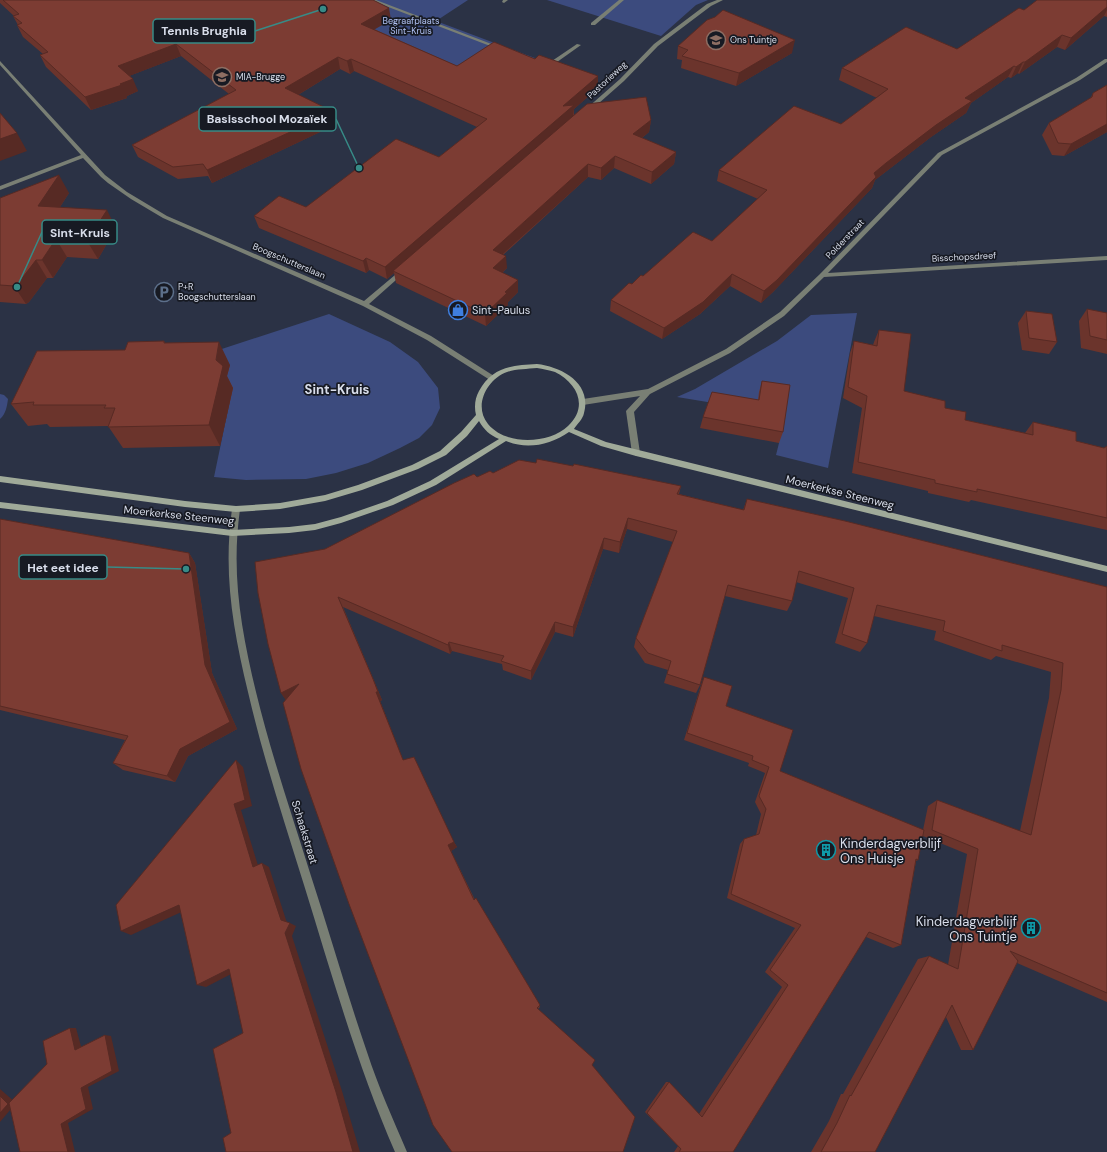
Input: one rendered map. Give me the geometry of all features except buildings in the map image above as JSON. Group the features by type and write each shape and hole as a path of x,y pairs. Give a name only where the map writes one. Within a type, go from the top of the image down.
{"street":[{"path":"372,0 505,50"},
{"path":"593,24 622,0"},
{"name":"Pastorieweg","path":"580,116 622,80 656,45 709,5 721,0"},
{"path":"542,64 549,66 579,45"},
{"name":"Polderstraat","path":"583,402 649,392 728,351 782,314 940,154 1078,79 1107,60"},
{"name":"Boogschutterslaan","path":"0,62 103,176 120,191 165,217 365,304 429,338 492,378"},
{"path":"0,188 84,155"},
{"name":"Bisschopsdreef","path":"822,275 1107,258"},
{"path":"365,304 407,267"},
{"path":"537,366 557,371 571,380 580,391 583,402 580,418 570,430 558,438 541,443 523,444 504,440 488,429 479,416 477,405 479,395 484,386 492,378 500,373 516,367 537,366"},
{"path":"636,453 630,411 649,392"},
{"name":"Moerkerkse Steenweg","path":"0,479 185,504 236,509 280,506 325,498 387,478 442,453 464,434 479,416"},
{"name":"Moerkerkse Steenweg","path":"570,430 604,444 636,453 1107,569"},
{"name":"Moerkerkse Steenweg","path":"0,505 232,533 315,527 390,503 431,484 504,440"},
{"name":"Schaakstraat","path":"236,509 232,533 232,580 238,632 257,719 359,1047 384,1115 401,1152"}],"green space":[{"name":"Begraafplaats Sint-Kruis","path":"286,0 468,0 436,21 535,58 495,91"},
{"path":"547,0 708,0 696,5 661,36"},
{"path":"857,313 828,468 776,455 779,443 756,410 677,397 695,389 777,341 811,315"},
{"path":"329,314 390,342 418,362 438,388 440,408 432,425 419,438 400,448 368,463 336,473 306,479 246,480 214,477 230,400 176,364"},
{"path":"0,394 4,395 8,399 5,412 0,419"}],"place":[{"name":"Tennis Brughia","path":"323,9"},
{"name":"Ons Tuintje","path":"716,40"},
{"name":"MIA-Brugge","path":"222,77"},
{"name":"Basisschool Mozaïek","path":"359,168"},
{"name":"Sint-Kruis","path":"17,287"},
{"name":"P+R Boogschutterslaan","path":"164,292"},
{"name":"Sint-Paulus","path":"458,310"},
{"name":"Het eet idee","path":"186,569"},
{"name":"Kinderdagverblijf Ons Huisje","path":"826,850"},
{"name":"Kinderdagverblijf Ons Tuintje","path":"1031,928"}],"district":[{"name":"Sint-Kruis","path":"337,389"}]}
